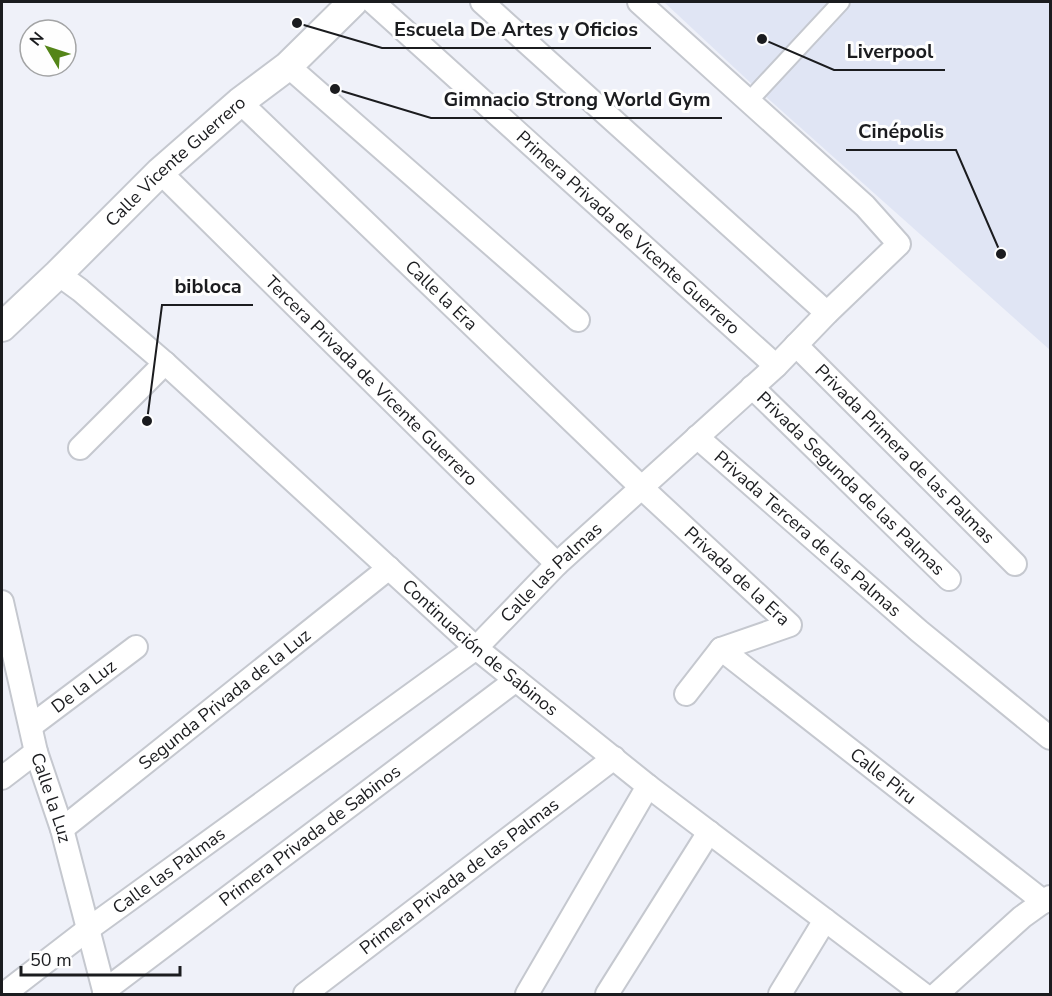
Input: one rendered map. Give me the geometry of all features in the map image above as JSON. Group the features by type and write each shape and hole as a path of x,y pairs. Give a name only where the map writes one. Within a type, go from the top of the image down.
{"street":[{"name":"Calle Vicente Guerrero","path":"2,327 160,172 240,102 288,66 353,2"},
{"name":"Primera Privada de Vicente Guerrero","path":"373,2 776,366"},
{"path":"482,2 827,313"},
{"path":"639,2 748,102 841,2"},
{"path":"288,66 578,320"},
{"name":"Calle la Era","path":"240,102 642,488"},
{"name":"Calle las Palmas","path":"4,994 87,930 476,648 557,564 776,366 899,244 865,206 748,102"},
{"name":"Tercera Privada de Vicente Guerrero","path":"160,172 557,564"},
{"name":"Continuación de Sabinos","path":"58,274 165,363 476,648 648,786 923,994"},
{"name":"Privada Primera de las Palmas","path":"796,345 1016,564"},
{"path":"80,448 165,363"},
{"name":"Privada Segunda de las Palmas","path":"752,387 949,579"},
{"name":"Privada Tercera de las Palmas","path":"697,437 919,631 1050,738"},
{"name":"Privada de la Era","path":"642,488 790,625 721,649"},
{"name":"Segunda Privada de la Luz","path":"62,829 389,568"},
{"name":"Calle la Luz","path":"2,602 36,752 62,829 104,993"},
{"name":"De la Luz","path":"31,726 136,647"},
{"path":"686,693 721,649"},
{"name":"Calle Piru","path":"721,649 1047,899"},
{"name":"Primera Privada de Sabinos","path":"104,993 516,680"},
{"path":"2,778 36,752"},
{"name":"Primera Privada de las Palmas","path":"305,994 614,758"},
{"path":"527,994 648,786"},
{"path":"607,994 709,832"},
{"path":"937,994 1022,917 1047,899"},
{"path":"780,994 825,920"}],"shaded area":[{"path":"664,2 1050,2 1050,350 755,87"}],"place":[{"name":"Escuela De Artes y Oficios","path":"297,23"},
{"name":"Liverpool","path":"762,39"},
{"name":"Gimnacio Strong World Gym","path":"335,89"},
{"name":"Cinépolis","path":"1001,254"},
{"name":"bibloca","path":"147,421"}]}
